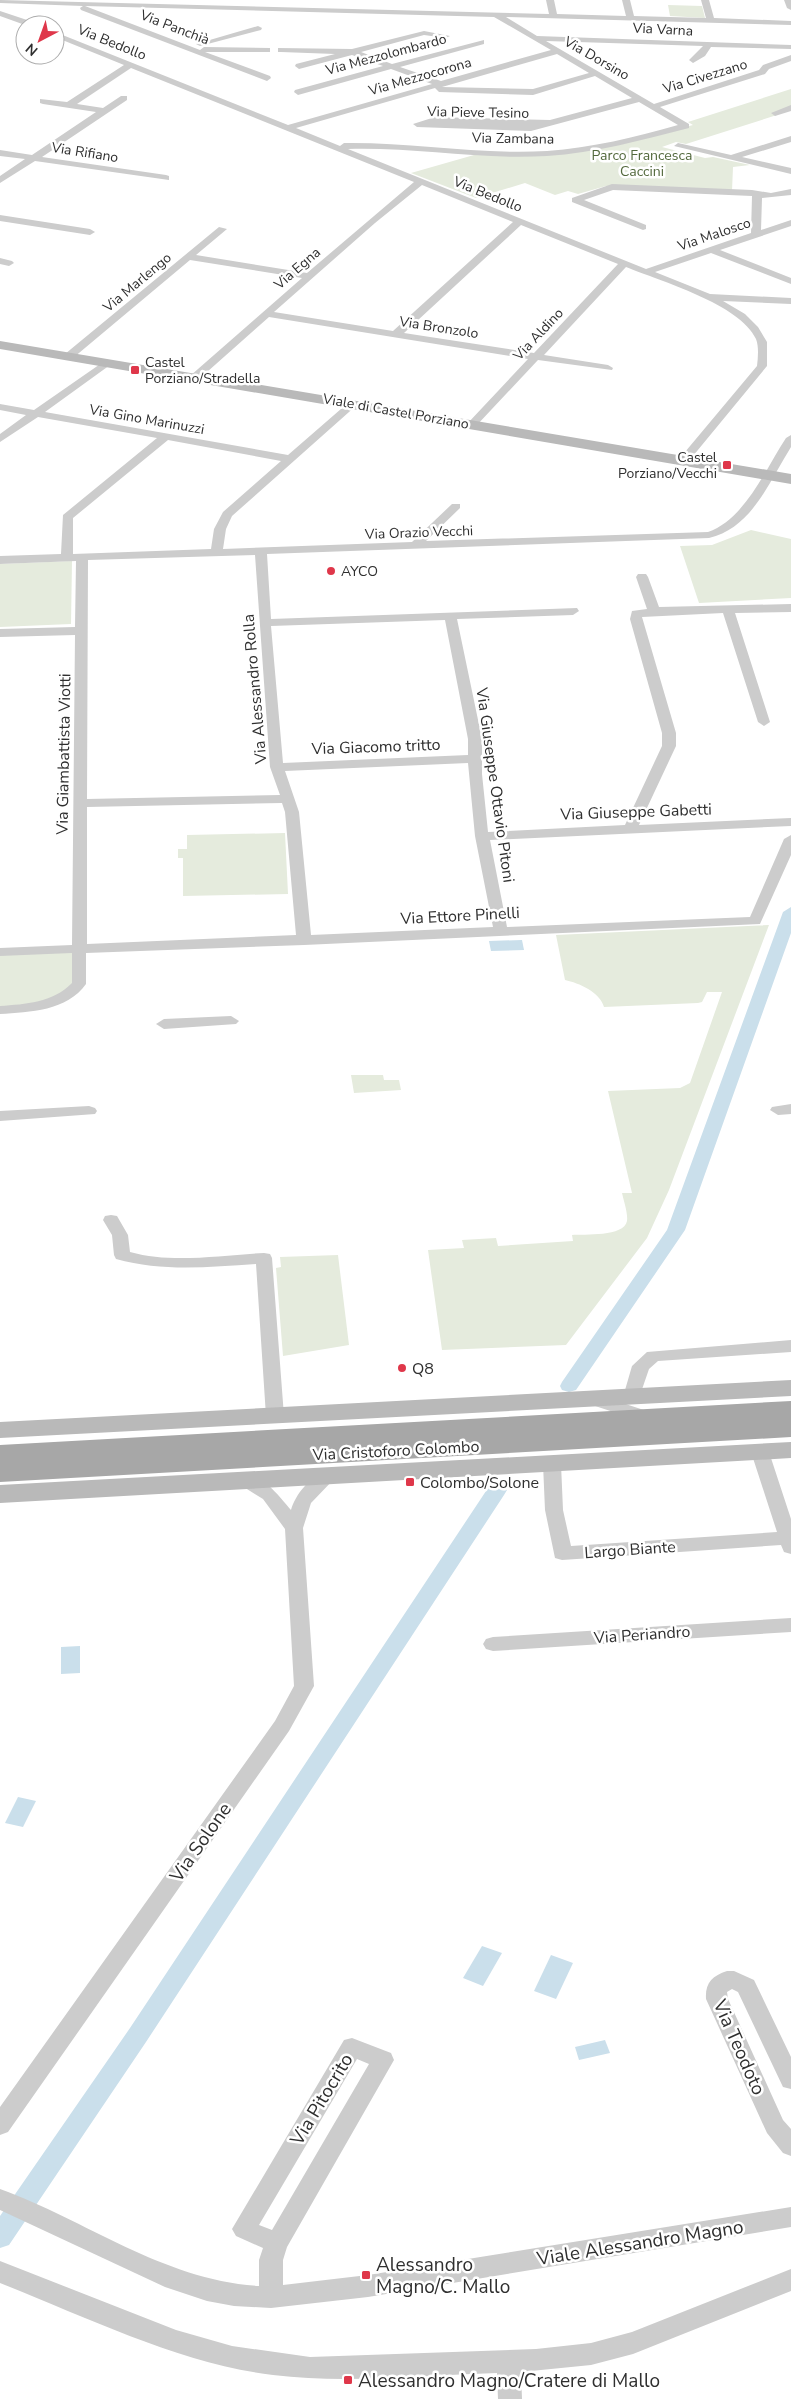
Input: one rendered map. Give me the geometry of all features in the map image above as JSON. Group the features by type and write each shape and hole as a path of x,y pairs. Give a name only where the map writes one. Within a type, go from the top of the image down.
{"main road":[{"name":"Via Cristoforo Colombo","path":"0,1454 791,1410"},
{"name":"Via Cristoforo Colombo","path":"0,1472 791,1428"}],"street":[{"path":"550,0 553,16"},
{"path":"626,0 630,18"},
{"path":"705,0 711,21"},
{"path":"0,1 791,23"},
{"name":"Via Panchià","path":"73,3 267,78"},
{"path":"0,14 15,18"},
{"name":"Via Dorsino","path":"494,14 686,126"},
{"path":"190,48 258,28"},
{"path":"299,66 424,33 446,36"},
{"name":"Via Bedollo","path":"65,38 625,263 707,297 732,310 750,324 761,339 764,353 762,366 684,460"},
{"name":"Via Varna","path":"533,38 669,41 707,46 791,47"},
{"name":"Via Mezzolombardo","path":"298,92 481,42"},
{"path":"693,60 702,54 707,46"},
{"path":"190,48 267,50 274,52 280,50 352,52 440,84"},
{"name":"Via Mezzocorona","path":"289,127 558,51"},
{"name":"Via Civezzano","path":"653,107 762,72 766,67 791,58"},
{"path":"68,105 131,64"},
{"path":"424,89 533,92 597,73"},
{"path":"0,180 124,98"},
{"name":"Via Pieve Tesino","path":"550,123 435,120 417,124 531,128 550,123 640,99"},
{"path":"43,101 104,111"},
{"path":"776,113 791,108"},
{"name":"Via Zambana","path":"337,147 525,154 556,153 605,147 686,126"},
{"path":"732,158 791,139"},
{"path":"678,146 790,170"},
{"name":"Via Rifiano","path":"0,152 166,178"},
{"name":"Via Egna","path":"194,378 309,276 420,182"},
{"path":"643,227 575,200 612,188 752,193 757,196 776,196 791,192"},
{"path":"756,234 757,196"},
{"path":"0,218 90,232"},
{"path":"396,334 519,222"},
{"name":"Via Malosco","path":"646,272 791,223"},
{"name":"Via Marlengo","path":"69,356 222,229"},
{"path":"711,250 791,281"},
{"path":"188,257 309,276"},
{"name":"Via Aldino","path":"472,424 625,263"},
{"path":"770,273 784,268"},
{"path":"707,297 791,301"},
{"name":"Via Bronzolo","path":"266,314 608,368"},
{"name":"Viale di Castel Porziano","path":"0,345 791,478"},
{"path":"0,439 106,363"},
{"path":"216,553 220,529 227,514 352,404"},
{"name":"Via Gino Marinuzzi","path":"0,407 290,459"},
{"path":"67,559 68,517 165,437"},
{"name":"Via Orazio Vecchi","path":"0,560 413,547 711,534 724,530 743,515 791,438"},
{"path":"413,547 456,506"},
{"name":"Via Alessandro Rolla","path":"261,552 277,767 289,799 304,941"},
{"name":"Via Giambattista Viotti","path":"0,1010 41,1007 71,994 78,984 83,631 82,558"},
{"path":"642,577 654,611"},
{"path":"631,828 669,746 669,732 635,616 642,612 654,611 791,608"},
{"path":"728,610 764,722"},
{"path":"265,623 573,611"},
{"name":"Via Giuseppe Ottavio Pitoni","path":"450,615 475,739 482,836 501,931"},
{"path":"0,633 83,631"},
{"name":"Via Giacomo tritto","path":"277,767 475,759"},
{"path":"80,804 289,799"},
{"name":"Via Giuseppe Gabetti","path":"482,836 791,822"},
{"name":"Via Ettore Pinelli","path":"0,952 755,921 791,840"},
{"path":"164,1024 230,1021"},
{"path":"0,1116 89,1111"},
{"path":"110,1220 120,1235 122,1255 137,1261 168,1263 264,1258 275,1416"},
{"path":"632,1396 641,1366 652,1356 791,1346"},
{"name":"Via Cristoforo Colombo","path":"0,1430 595,1400 632,1396 791,1388"},
{"name":"Via Cristoforo Colombo","path":"595,1400 649,1418"},
{"name":"Via Cristoforo Colombo","path":"0,1494 791,1450"},
{"path":"760,1452 789,1542"},
{"name":"Largo Biante","path":"552,1464 554,1510 560,1531 562,1553 789,1542"},
{"path":"294,1528 303,1500 327,1477"},
{"path":"245,1480 270,1495 294,1528"},
{"name":"Via Solone","path":"0,2125 282,1726 304,1686 294,1528"},
{"name":"Via Periandro","path":"493,1644 791,1625"},
{"name":"Via Teodoto","path":"791,2080 746,1986 734,1980 720,1983 716,1988 717,1999 775,2126 791,2146"},
{"name":"Via Pitocrito","path":"271,2297 271,2260 277,2243 383,2060 352,2047 244,2230 277,2243"},
{"name":"Viale Alessandro Magno","path":"0,2199 178,2281 234,2295 271,2297 368,2286 791,2217"},
{"path":"3,2273 175,2341 232,2357 271,2364 334,2367 508,2361 579,2356 620,2347 791,2280"},
{"path":"508,2361 510,2399"}],"green space":[{"path":"668,5 702,6 705,18 670,16"},
{"name":"Parco Francesca Caccini","path":"791,89 791,107 777,115 686,144 676,142 662,147 705,158 713,157 750,165 733,167 732,191 606,186 578,194 568,191 555,195 525,183 476,198 411,173 481,153 524,155 633,141 693,125 688,122"},
{"path":"751,530 791,539 791,598 699,603 680,546 712,545"},
{"path":"72,561 71,624 0,627 0,564"},
{"path":"285,833 288,894 183,896 183,858 178,858 178,849 187,849 187,835"},
{"path":"769,925 669,1190 647,1238 566,1345 442,1350 428,1250 464,1248 462,1240 496,1238 498,1246 573,1241 572,1235 611,1232 619,1230 624,1226 627,1218 622,1193 632,1193 608,1091 680,1088 690,1083 722,992 707,992 702,1002 698,1003 604,1007 594,993 576,983 565,980 556,935"},
{"path":"79,949 79,984 41,1007 0,1010 0,952"},
{"path":"351,1075 383,1075 384,1080 399,1080 401,1090 354,1093"},
{"path":"338,1255 349,1345 283,1356 276,1268 281,1267 280,1257"}],"water":[{"path":"522,940 524,950 491,951 489,941"},
{"path":"80,1646 80,1673 61,1674 61,1647"},
{"path":"18,1797 36,1801 23,1827 5,1823"},
{"path":"482,1946 502,1953 483,1986 463,1978"},
{"path":"551,1955 573,1963 556,1999 534,1991"},
{"path":"605,2040 610,2053 579,2060 575,2047"}],"waterway":[{"path":"569,1386 676,1230 791,912"},
{"path":"0,2237 138,2035 497,1490"}],"place":[{"name":"Castel Porziano/Stradella","path":"135,370"},
{"name":"Castel Porziano/Vecchi","path":"727,465"},
{"name":"AYCO","path":"331,571"},
{"name":"Q8","path":"402,1368"},
{"name":"Colombo/Solone","path":"410,1482"},
{"name":"Alessandro Magno/C. Mallo","path":"366,2275"},
{"name":"Alessandro Magno/Cratere di Mallo","path":"348,2380"}]}
